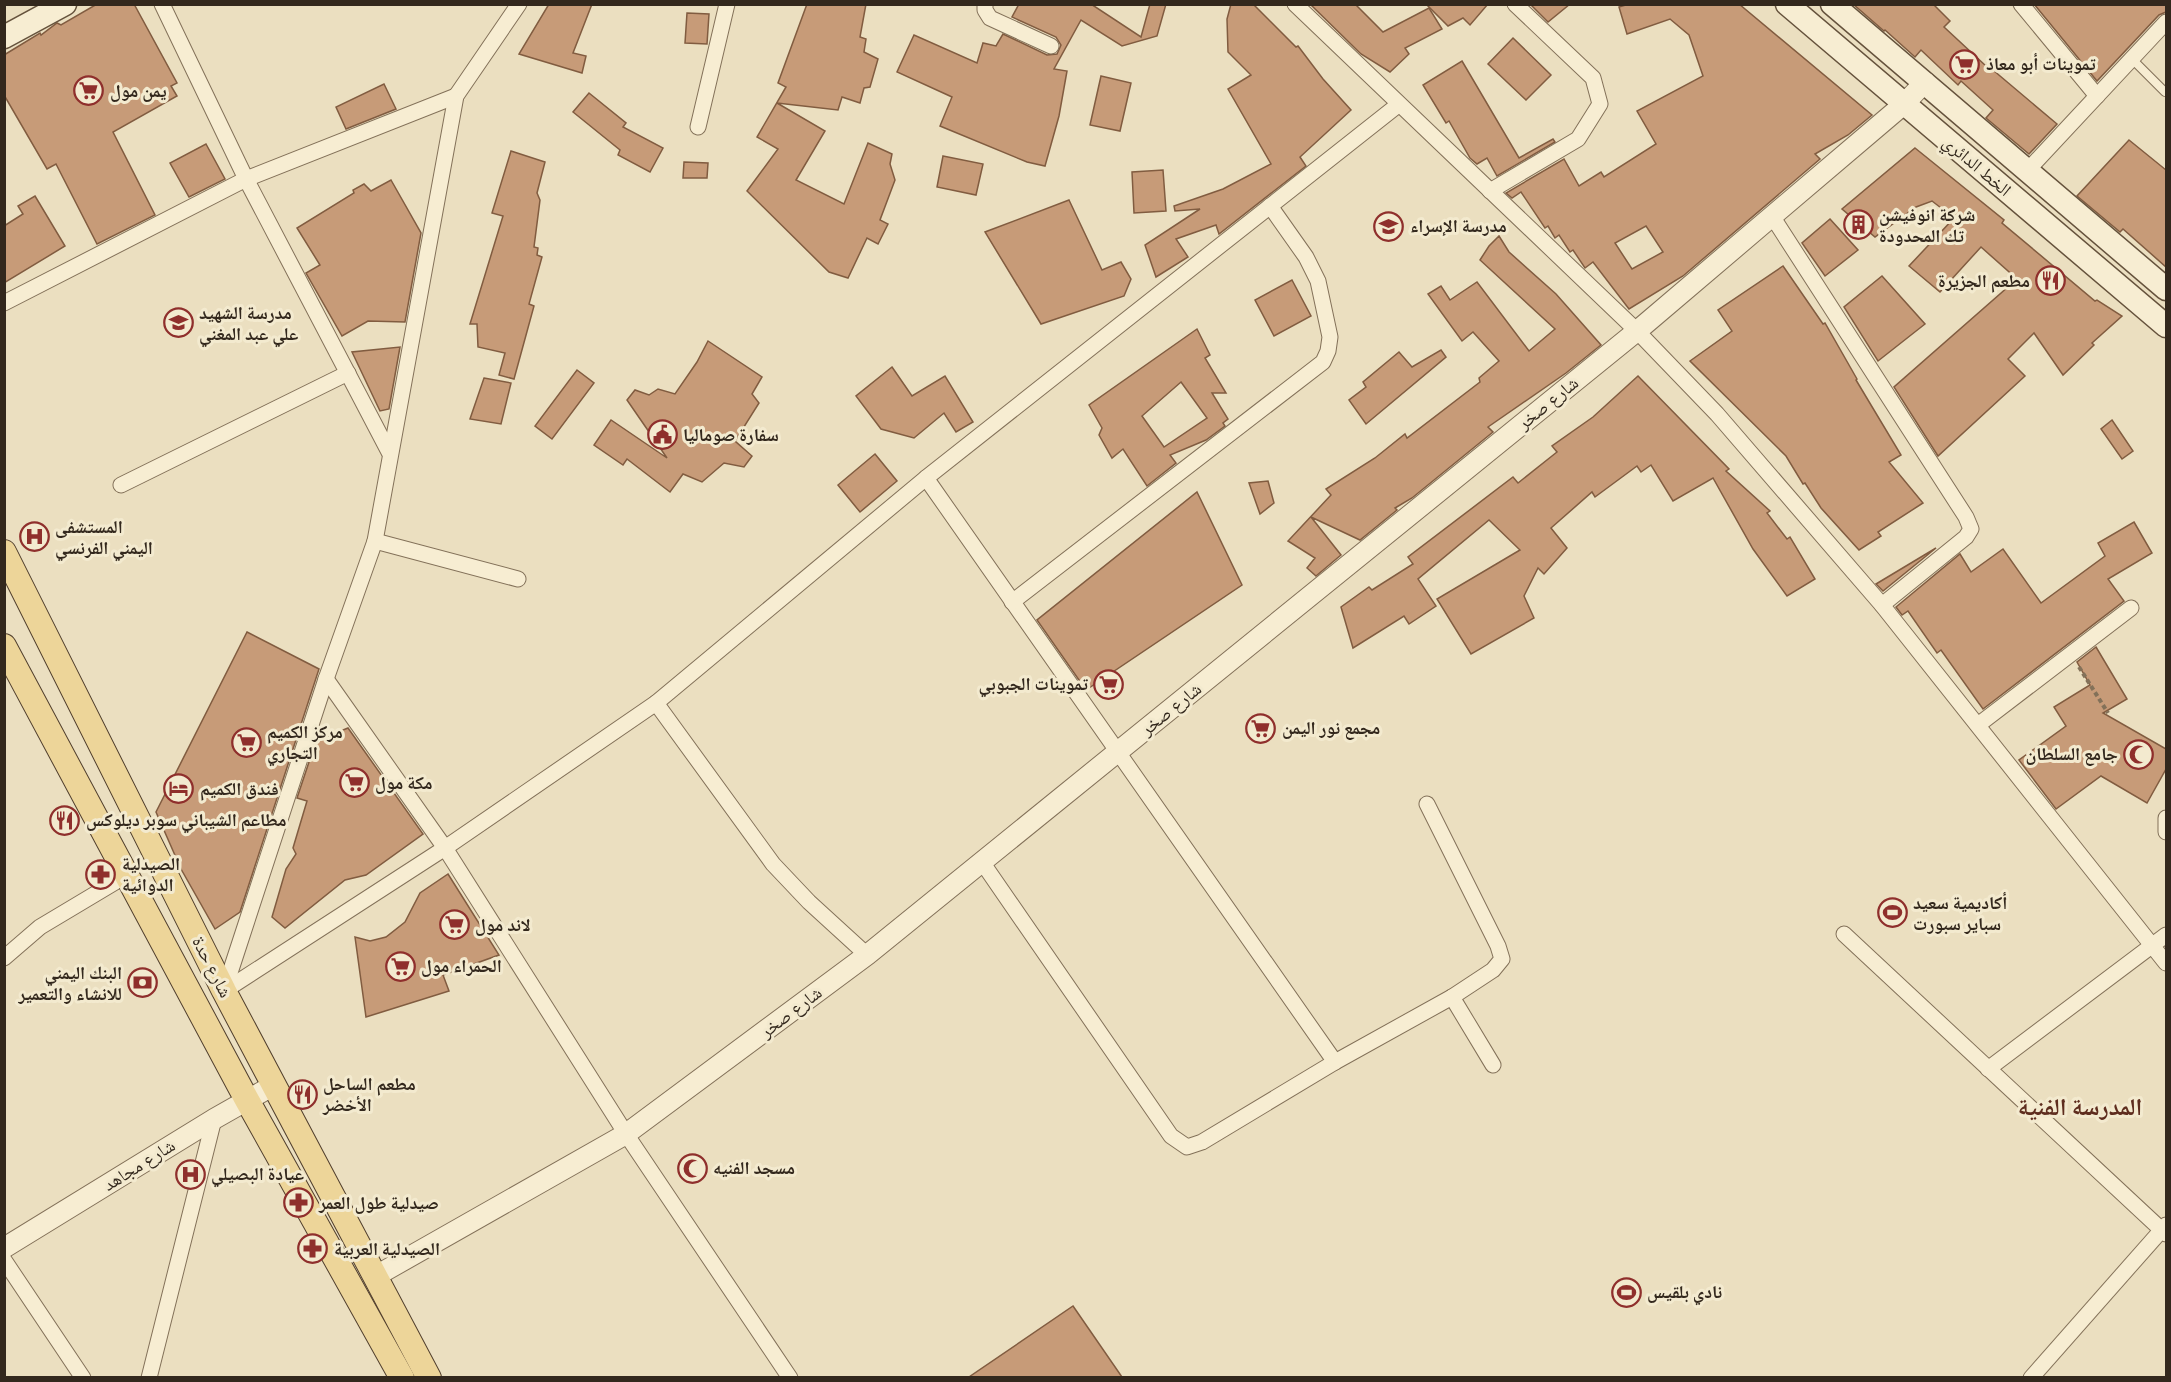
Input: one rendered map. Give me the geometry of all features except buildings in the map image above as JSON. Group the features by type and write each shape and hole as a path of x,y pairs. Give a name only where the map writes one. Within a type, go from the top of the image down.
{"main road":[{"path":"4,36 65,4"},
{"name":"الخط الدائري","path":"1787,4 2166,326"},
{"name":"الخط الدائري","path":"1832,4 2166,289"},
{"name":"شارع حدة","path":"4,552 224,991 429,1377"},
{"name":"شارع حدة","path":"4,646 247,1100 402,1377"}],"street":[{"path":"162,4 246,179 389,452"},
{"path":"224,991 375,541 389,452 456,96 519,4"},
{"path":"698,127 727,4"},
{"path":"985,4 985,10 990,18 1051,46"},
{"path":"1295,4 1398,105 1637,330 1717,414 1882,605 2166,963"},
{"path":"1490,191 1578,139 1600,104 1593,78 1515,4"},
{"path":"2021,4 2097,96"},
{"path":"2027,171 2166,22"},
{"name":"شارع صخر","path":"374,1277 626,1134 867,955 1637,330 1904,104 1925,82"},
{"path":"4,303 246,179 456,96"},
{"path":"224,991 445,848 656,703 926,478 1398,105"},
{"path":"1012,602 1323,362 1330,338 1318,281 1306,257 1270,206"},
{"path":"1772,216 1966,517 1971,529 1966,537 1882,605"},
{"path":"121,485 348,373"},
{"path":"926,478 1335,1062"},
{"path":"375,541 518,579"},
{"path":"1978,725 2131,608"},
{"path":"327,679 445,848 626,1134 790,1377"},
{"path":"656,703 773,864 809,902 867,955"},
{"path":"982,862 1171,1136 1187,1147 1202,1142 1335,1062 1452,997 1492,970 1502,959 1498,946 1427,804"},
{"path":"2166,818 2166,832"},
{"path":"4,958 40,927 127,875"},
{"path":"1844,934 1988,1069 2165,1229 2031,1377"},
{"path":"1988,1069 2166,935"},
{"path":"1452,997 1492,1065"},
{"name":"شارع مجاهد","path":"4,1248 214,1119 274,1085"},
{"path":"149,1377 214,1119"},
{"path":"4,1260 83,1377"}],"lane":[{"path":"2132,59 2164,92"}],"path":[{"path":"2071,654 2108,713"}],"place":[{"name":"تموينات أبو معاذ","path":"1965,64"},
{"name":"يمن مول","path":"89,91"},
{"name":"شركة انوفيشن تك المحدودة","path":"1858,225"},
{"name":"مدرسة الإسراء","path":"1389,226"},
{"name":"مطعم الجزيرة","path":"2051,281"},
{"name":"مدرسة الشهيد علي عبد المغني","path":"178,323"},
{"name":"سفارة صوماليا","path":"662,435"},
{"name":"المستشفى اليمني الفرنسي","path":"34,537"},
{"name":"تموينات الجبوبي","path":"1109,684"},
{"name":"مجمع نور اليمن","path":"1261,728"},
{"name":"مركز الكميم التجاري","path":"246,742"},
{"name":"جامع السلطان","path":"2139,754"},
{"name":"مكة مول","path":"354,783"},
{"name":"فندق الكميم","path":"179,789"},
{"name":"مطاعم الشيباني سوبر ديلوكس","path":"65,820"},
{"name":"الصيدلية الدوائية","path":"101,874"},
{"name":"أكاديمية سعيد سباير سبورت","path":"1892,913"},
{"name":"لاند مول","path":"454,925"},
{"name":"الحمراء مول","path":"400,966"},
{"name":"البنك اليمني للانشاء والتعمير","path":"143,983"},
{"name":"مطعم الساحل الأخضر","path":"302,1094"},
{"name":"مسجد الفنيه","path":"692,1168"},
{"name":"عيادة البصيلي","path":"190,1174"},
{"name":"صيدلية طول العمر","path":"298,1203"},
{"name":"الصيدلية العربية","path":"313,1249"},
{"name":"نادي بلقيس","path":"1626,1292"}],"district":[{"name":"المدرسة الفنية","path":"2080,1107"}]}
